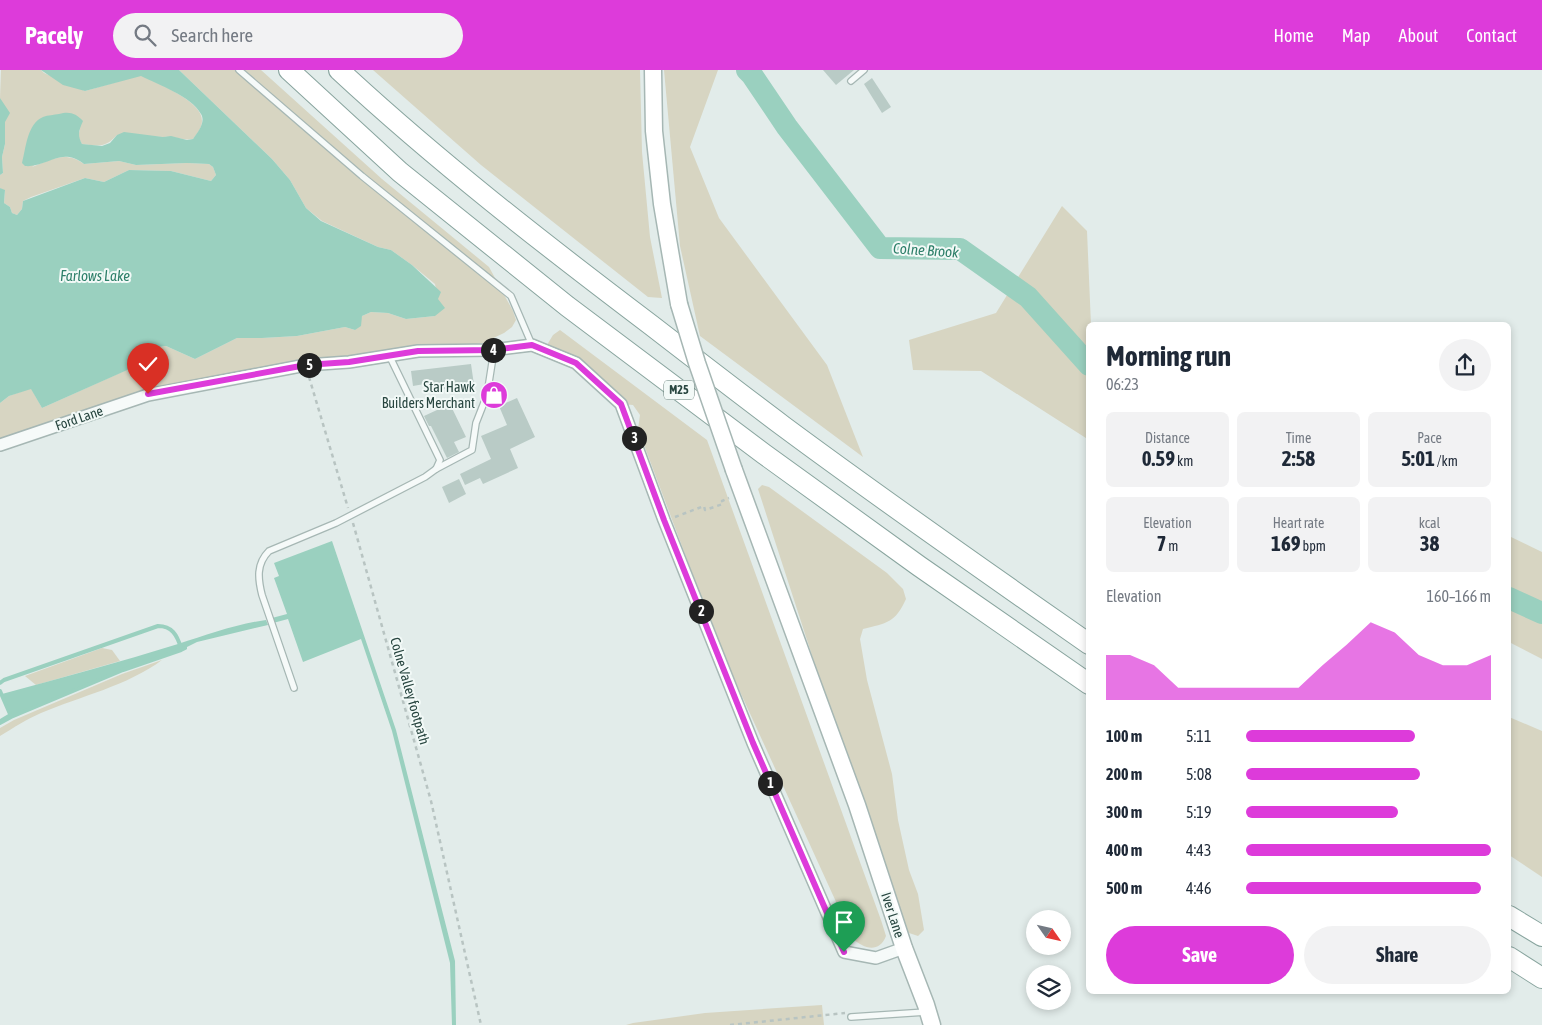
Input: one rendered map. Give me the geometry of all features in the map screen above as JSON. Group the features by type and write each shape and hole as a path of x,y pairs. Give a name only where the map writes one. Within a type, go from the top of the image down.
{"highway":[{"name":"M25","path":"289,70 400,172 567,306 764,454 1086,682"},
{"name":"M25","path":"339,70 384,112 492,202 596,284 783,426 1086,642"},
{"path":"1511,917 1542,936"},
{"path":"1511,958 1542,978"}],"main road":[{"name":"Iver Lane","path":"654,70 654,131 660,186 679,304 697,363 742,493 857,805 904,948 930,1018"}],"street":[{"name":"Ford Lane","path":"0,445 148,394 306,365 349,362 418,351 492,350 532,345 576,363 621,404 664,520 753,743 844,952 876,958 904,948"}],"lane":[{"path":"239,70 362,176 511,296 532,345"},
{"path":"851,81 864,70"},
{"path":"294,688 259,584 259,567 264,556 269,551 351,515 425,477 472,450 476,423 487,395 492,350"},
{"path":"389,355 440,460 436,469"},
{"path":"852,1017 930,1018"}],"path":[{"name":"Colne Valley footpath","path":"306,365 351,515 431,801 481,1025"},
{"path":"664,520 704,506 705,510 723,504 722,501 742,493"},
{"path":"730,1025 827,1014"}],"shaded area":[{"path":"1,70 41,70 85,91 141,75 178,94 195,106 200,114 201,126 193,139 117,135 105,144 93,145 82,144 78,137 80,129 32,167 52,159 64,157 84,164 119,161 136,165 209,164 213,167 216,175 211,181 171,171 129,170 104,182 85,178 31,197 23,201 22,209 17,215 12,213 10,207 4,203 5,191 0,188 0,175 3,173 2,157 5,144 5,121 0,98"},
{"path":"179,70 261,70 382,179 489,267 513,311 516,320 512,327 483,343 433,346 149,393 0,444 0,403 9,396 31,388 42,408 142,363 156,347 166,346 195,359 237,338 297,336 345,327 355,330 362,316 371,312 388,313 406,319 435,316 438,299 435,284 391,250 378,247 322,221 306,208 290,180 272,159"},
{"path":"373,70 640,70 642,152 650,237 662,298 648,297 481,165"},
{"path":"664,70 718,70 690,147 719,218 827,365 863,457 700,336 680,246"},
{"path":"1062,206 1087,231 1091,322 1086,322 1086,438 981,371 913,370 909,340 996,313"},
{"path":"560,330 707,440 881,920 886,936 879,945 871,948 866,947 853,939 721,650 638,429 640,415 633,405 622,404 547,345 553,335"},
{"path":"762,485 769,487 887,573 903,589 906,599 898,613 889,621 863,629 860,639 867,680 892,774 898,820 909,870 918,894 924,930 918,936 909,933 903,925 845,757 758,489"},
{"path":"1511,537 1542,552 1542,659 1511,643"},
{"path":"102,648 112,650 120,661 36,685 25,676"},
{"path":"162,660 119,684 36,715 0,736 0,728 14,720 122,674"},
{"path":"1511,718 1542,731 1542,877 1511,856"},
{"path":"822,1005 824,1025 626,1025 705,1013"}],"water":[{"name":"Farlows Lake","path":"41,70 179,70 272,159 290,180 306,208 321,221 378,247 391,250 412,265 441,292 438,299 445,308 435,316 406,319 388,313 371,312 362,316 361,326 355,330 345,327 297,336 237,338 195,359 166,346 157,347 143,363 42,408 31,389 9,396 0,403 0,188 5,190 4,203 10,207 12,213 17,215 22,209 23,201 85,178 104,182 129,170 171,171 211,181 216,175 213,167 209,164 136,165 119,161 84,164 68,157 61,157 33,166 25,166 22,163 30,131 38,120 45,116 66,113 75,114 83,121 79,132 82,144 102,146 110,143 117,135 124,132 163,137 171,136 187,140 193,139 203,120 196,108 182,96 141,76 85,91 63,85"},
{"path":"0,98 10,113 5,122 5,144 2,157 3,173 0,175"},
{"path":"332,541 396,730 455,961 456,1025 452,1025 450,963 392,731 361,639 303,662 288,619 273,623 272,618 287,614 274,578 279,576 274,563"},
{"path":"266,620 268,625 197,642 181,650 123,670 11,717 0,724 0,719 10,713 2,694 233,627"}],"building":[{"path":"823,70 854,70 836,85"},
{"path":"872,78 891,107 882,113 864,84"},
{"path":"471,364 474,385 431,391 430,383 413,386 411,371"},
{"path":"517,398 535,437 510,449 518,468 483,484 480,478 465,485 460,474 491,459 481,436 507,425 499,406"},
{"path":"450,404 466,437 454,442 459,452 447,458 424,416"},
{"path":"459,479 466,494 449,503 442,487"}],"waterway":[{"name":"Colne Brook","path":"747,70 787,127 880,248 960,249 1028,297 1086,362"},
{"name":"Colne Brook","path":"1511,599 1542,613"},
{"path":"0,683 158,626 163,626 173,632 181,648"},
{"path":"0,723 123,670 185,648"},
{"path":"0,691 10,714"}],"place":[{"name":"Star Hawk Builders Merchant","path":"494,395"}],"route":[{"path":"148,394 306,365 349,362 418,351 492,350 532,345 576,363 621,404 664,520 753,743 844,952"}]}
